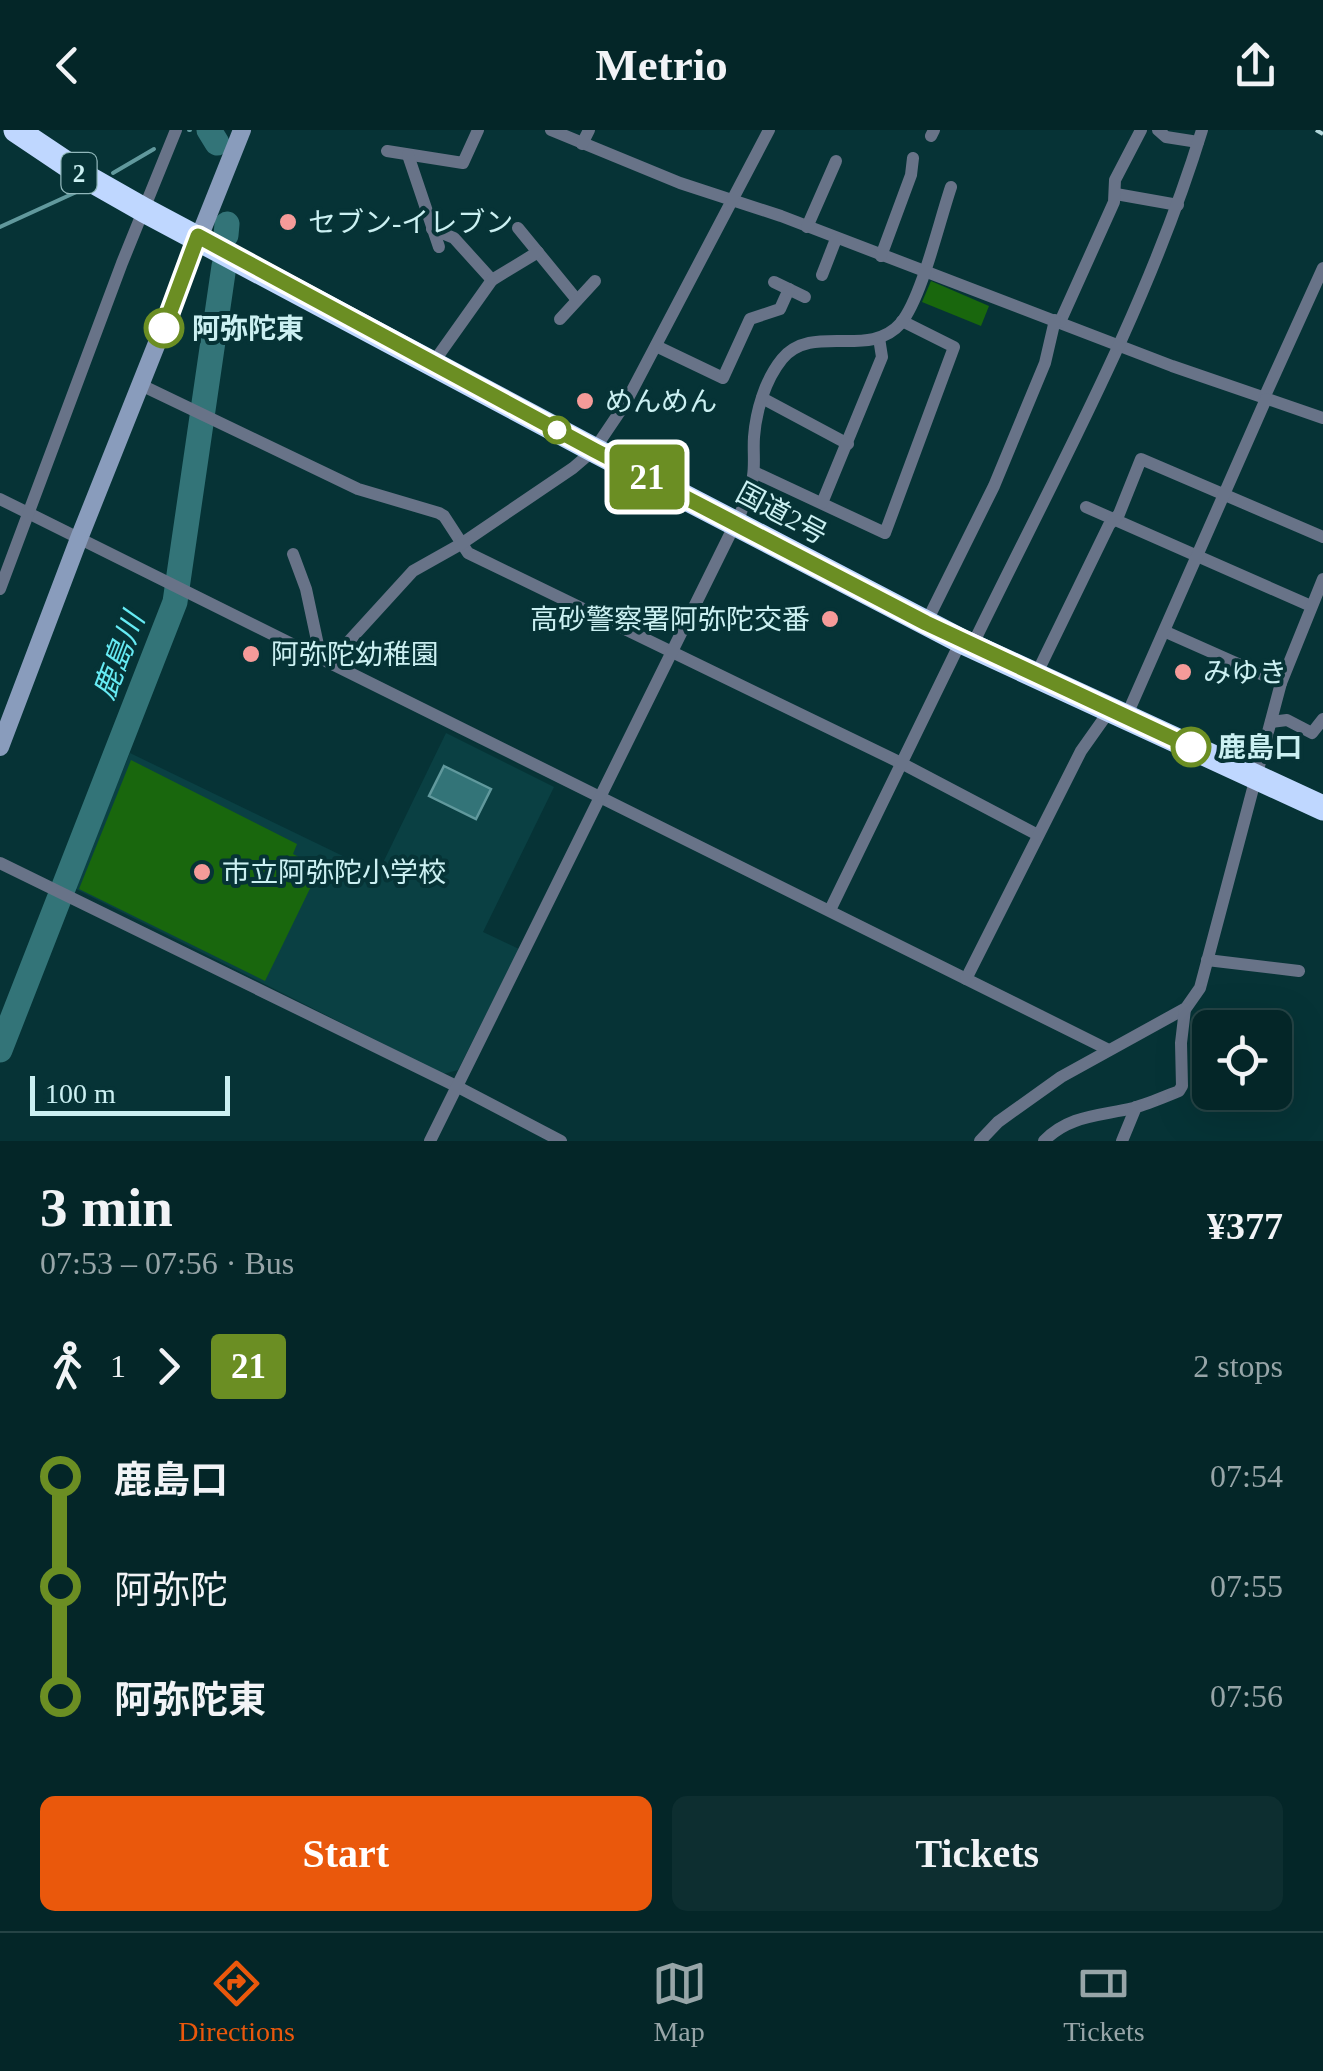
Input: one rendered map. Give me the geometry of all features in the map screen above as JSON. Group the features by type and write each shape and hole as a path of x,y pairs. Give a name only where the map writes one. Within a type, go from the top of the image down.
{"highway":[{"name":"国道2号","path":"16,130 144,210 926,623 1323,808"}],"street":[{"path":"0,589 176,130"},
{"path":"0,747 242,130"},
{"path":"386,151 463,163 478,130"},
{"path":"582,144 588,130"},
{"path":"325,661 413,571 461,544 574,468 594,450 625,404 769,130"},
{"path":"926,623 994,486 1058,321 1116,194 1115,180 1141,130"},
{"path":"830,910 901,763 1118,343 1178,205 1200,136 1166,137 1158,130"},
{"path":"556,131 680,183 1323,418"},
{"path":"408,154 439,247"},
{"path":"881,256 913,158"},
{"path":"807,227 836,161"},
{"path":"430,1141 735,522 754,472 754,434 769,378 784,357 801,344 868,342 902,322 951,187"},
{"path":"1116,194 1178,205"},
{"path":"432,228 454,238 492,280"},
{"path":"518,228 577,300"},
{"path":"822,275 836,239"},
{"path":"433,364 492,280 538,252"},
{"path":"966,979 1081,751 1118,713 1166,632 1323,268"},
{"path":"560,319 595,281"},
{"path":"774,282 805,297"},
{"path":"656,346 723,378 750,319 780,309 789,289"},
{"path":"754,472 885,533 954,347 902,322"},
{"path":"822,503 882,358 879,338"},
{"path":"141,385 358,490 439,513 468,553 901,763 1038,835"},
{"path":"762,398 848,444"},
{"path":"1036,675 1141,459 1323,537"},
{"path":"0,499 1108,1050"},
{"path":"1086,507 1311,606"},
{"path":"293,554 325,661"},
{"path":"980,1141 1061,1077 1184,1009 1200,988 1281,683 1323,579"},
{"path":"1166,632 1281,683"},
{"path":"1271,722 1287,720 1312,732 1323,719"},
{"path":"0,863 561,1141"},
{"path":"1207,960 1299,971"},
{"path":"1044,1141 1058,1128 1079,1118 1136,1107 1179,1091 1184,1009"},
{"path":"1122,1141 1136,1107"}],"shaded area":[{"name":"市立阿弥陀小学校","path":"446,733 554,787 483,932 519,949 458,1070 443,1074 74,888 130,753 378,873"},
{"path":"444,766 491,789 476,819 429,796"}],"green space":[{"path":"931,281 989,306 981,326 922,302"},
{"name":"市立阿弥陀小学校","path":"131,760 297,844 293,854 320,868 265,981 79,889"}],"waterway":[{"name":"鹿島川","path":"209,130 217,143"},
{"path":"113,173 154,149"},
{"path":"0,227 83,189"},
{"name":"鹿島川","path":"226,235 227,224"},
{"name":"鹿島川","path":"0,1050 175,602 224,266"}],"railway":[{"path":"1316,130 1323,134"}],"bus line":[{"name":"21","path":"164,328 198,236 594,450 926,623 1191,747"}],"place":[{"name":"セブン-イレブン","path":"288,222"},
{"name":"阿弥陀東","path":"164,328"},
{"name":"めんめん","path":"585,401"},
{"name":"高砂警察署阿弥陀交番","path":"830,619"},
{"name":"阿弥陀幼稚園","path":"251,654"},
{"name":"みゆき","path":"1183,672"},
{"name":"鹿島口","path":"1191,747"},
{"name":"市立阿弥陀小学校","path":"202,872"}]}
